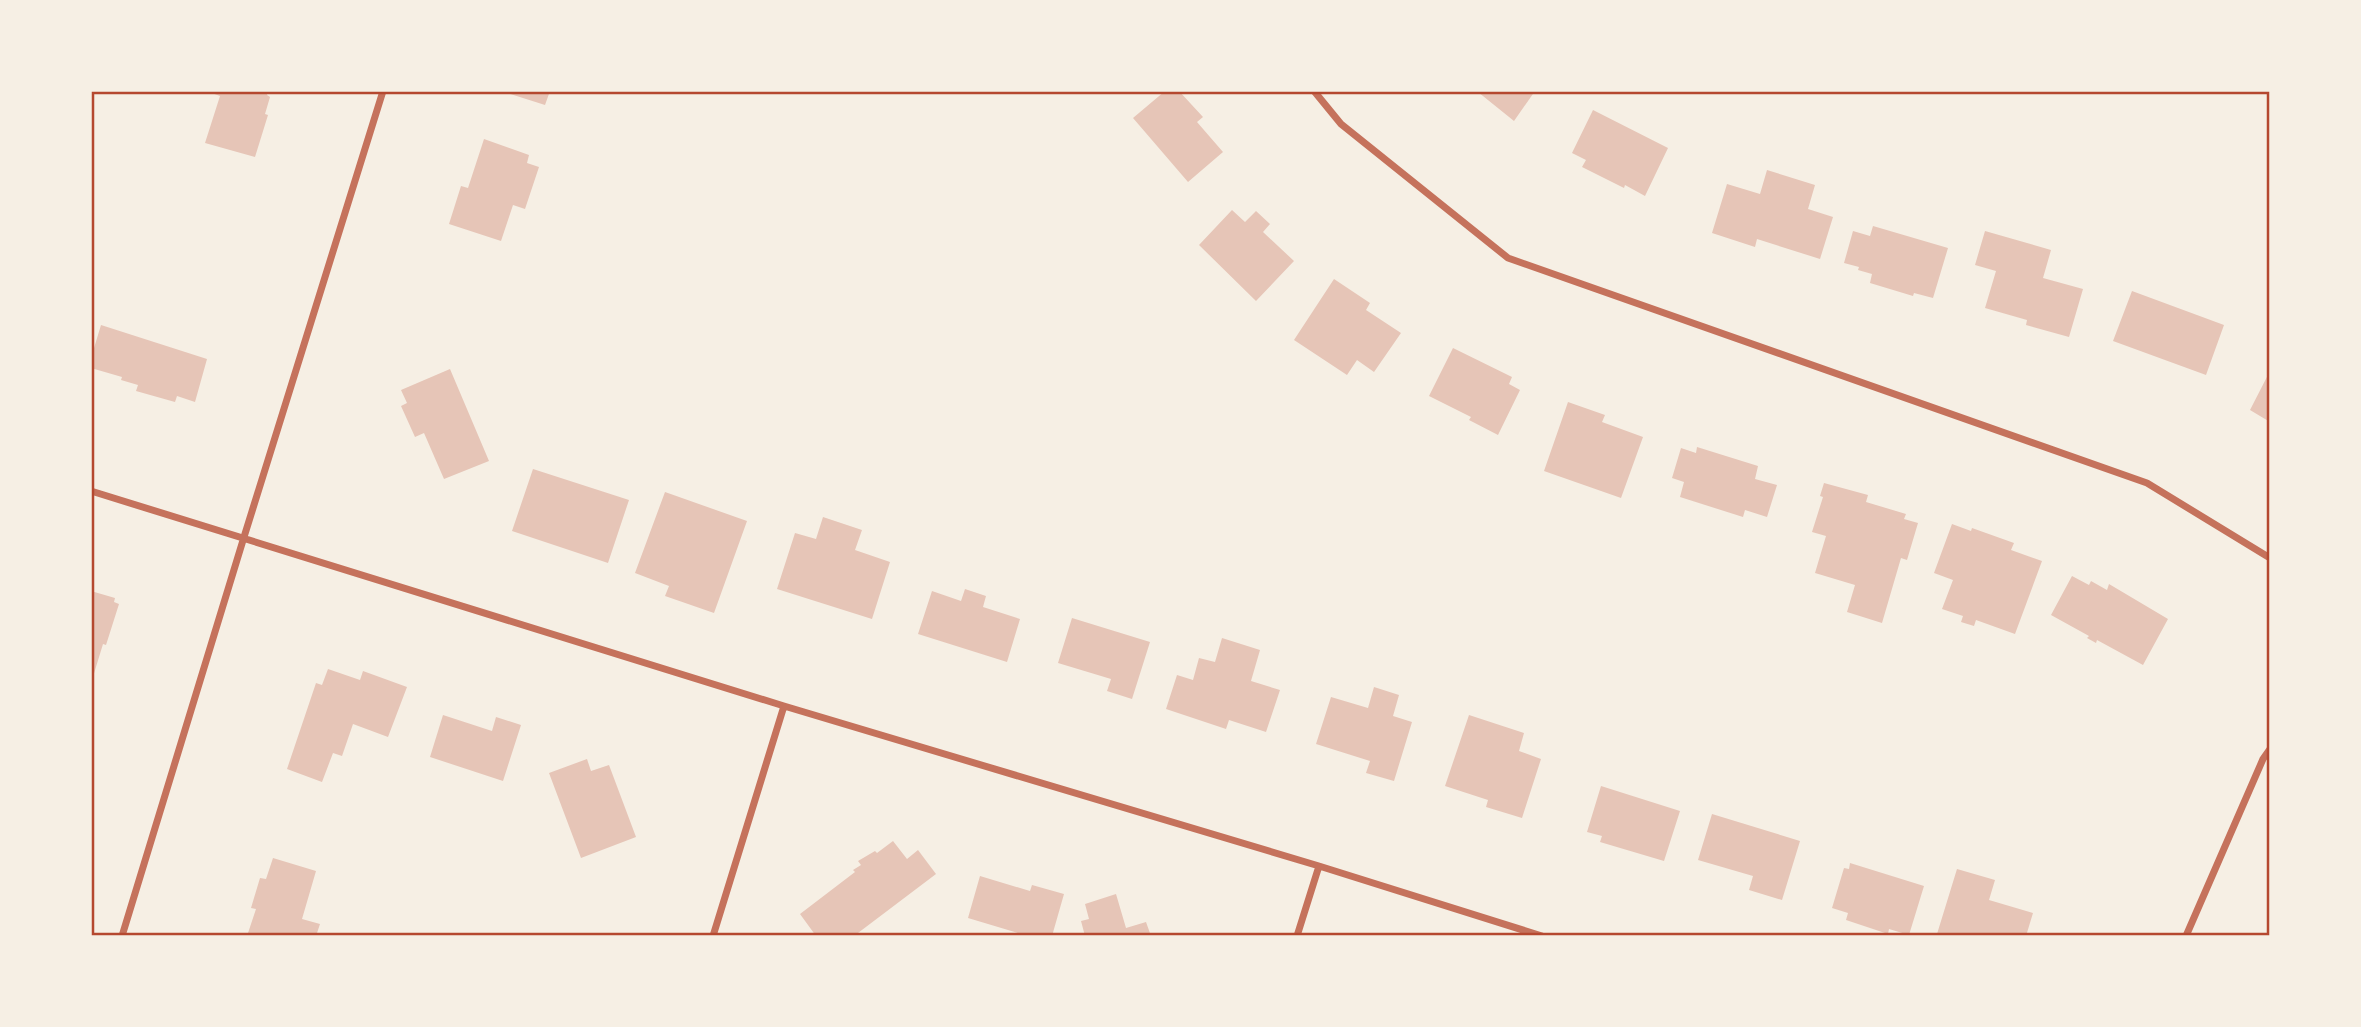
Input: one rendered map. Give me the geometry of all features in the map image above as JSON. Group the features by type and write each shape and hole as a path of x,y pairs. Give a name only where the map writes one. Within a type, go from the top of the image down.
{"street":[{"path":"122,936 243,537 383,91"},
{"path":"1314,91 1341,124 1508,258 2147,483 2270,558"},
{"path":"91,491 784,706 1319,866 1542,936"},
{"path":"712,936 784,706"},
{"path":"2186,936 2263,759 2270,749"},
{"path":"1297,936 1319,866"}],"building":[{"path":"206,91 268,91 267,95 270,97 265,114 268,115 255,157 205,143 220,96"},
{"path":"501,91 550,91 545,105"},
{"path":"1165,91 1179,91 1203,117 1197,122 1223,152 1188,182 1133,118"},
{"path":"1535,91 1514,121 1478,92"},
{"path":"1593,110 1668,148 1645,196 1582,167 1586,160 1572,153"},
{"path":"484,139 529,155 527,163 539,167 525,209 513,205 501,241 449,224 461,186 468,188"},
{"path":"1767,170 1815,185 1808,209 1833,217 1820,259 1757,239 1755,247 1712,233 1727,184 1760,194"},
{"path":"1232,210 1245,222 1256,211 1270,224 1263,232 1294,261 1256,301 1199,245"},
{"path":"1873,226 1948,248 1933,298 1914,293 1913,296 1870,283 1872,274 1844,263 1853,231 1870,236"},
{"path":"1985,231 2051,250 2043,278 2083,289 2069,337 2026,325 2027,320 1985,308 1996,271 1975,265"},
{"path":"1334,279 1370,303 1366,310 1401,333 1374,372 1357,360 1347,375 1294,340"},
{"path":"2132,291 2224,325 2206,375 2113,341"},
{"path":"101,325 207,359 195,402 177,396 175,402 136,391 138,385 91,368 91,358"},
{"path":"1453,348 1512,377 1509,384 1520,390 1498,435 1469,420 1471,417 1429,396"},
{"path":"450,369 489,461 444,479 424,433 415,437 401,406 407,403 401,390"},
{"path":"2270,371 2270,422 2250,410"},
{"path":"1568,402 1605,415 1602,422 1643,437 1621,498 1544,471"},
{"path":"1697,447 1758,466 1755,479 1777,485 1767,517 1745,510 1743,517 1680,497 1684,482 1672,478 1681,448 1696,453"},
{"path":"533,469 629,500 608,563 512,531"},
{"path":"1824,483 1868,495 1866,502 1906,514 1904,519 1918,523 1907,560 1901,558 1882,623 1847,612 1855,585 1815,573 1826,536 1812,532 1823,497 1820,496"},
{"path":"665,492 747,521 714,613 665,596 669,586 635,573"},
{"path":"823,517 862,530 855,550 890,562 872,619 777,589 795,533 816,539"},
{"path":"1952,524 2014,543 2011,550 2042,561 2015,634 1976,620 1974,626 1961,622 1963,616 1942,609 1953,580 1934,573"},
{"path":"2072,576 2089,585 2091,581 2107,590 2109,584 2168,619 2143,665 2097,640 2096,643 2087,638 2089,636 2051,615"},
{"path":"965,589 986,596 983,607 1020,619 1007,662 918,634 932,591 961,601"},
{"path":"91,591 115,598 114,602 119,604 92,680"},
{"path":"1072,618 1150,642 1132,699 1107,691 1111,679 1058,663"},
{"path":"1222,638 1260,650 1251,681 1280,690 1266,732 1229,720 1226,729 1166,709 1177,675 1193,680 1199,658 1215,662"},
{"path":"328,669 360,680 363,671 407,687 388,737 353,724 342,756 333,753 322,782 287,769 316,683 322,685"},
{"path":"1374,687 1399,695 1393,716 1412,722 1394,781 1366,773 1370,761 1316,744 1331,697 1368,708"},
{"path":"443,715 492,731 496,717 521,725 503,781 430,757"},
{"path":"1469,715 1524,733 1519,751 1541,759 1522,818 1486,807 1488,800 1445,786"},
{"path":"587,759 591,771 609,765 636,837 581,858 549,773"},
{"path":"1601,786 1680,811 1664,861 1600,842 1602,836 1587,832"},
{"path":"1712,814 1800,841 1782,900 1749,890 1753,876 1698,860"},
{"path":"893,841 907,859 918,850 936,874 854,936 816,936 800,914 855,872 853,870 861,865 858,861 875,851 877,853"},
{"path":"273,858 316,871 302,919 320,924 316,936 247,936 256,909 251,908 260,878 266,879"},
{"path":"1850,863 1924,886 1909,935 1889,929 1888,934 1846,920 1848,913 1832,908 1844,868 1849,869"},
{"path":"1957,869 1995,880 1989,900 2033,913 2026,936 1937,934"},
{"path":"980,876 1030,891 1032,885 1064,894 1052,936 1021,936 968,918"},
{"path":"1116,894 1126,928 1146,922 1151,936 1085,936 1081,921 1089,919 1085,904"}]}
